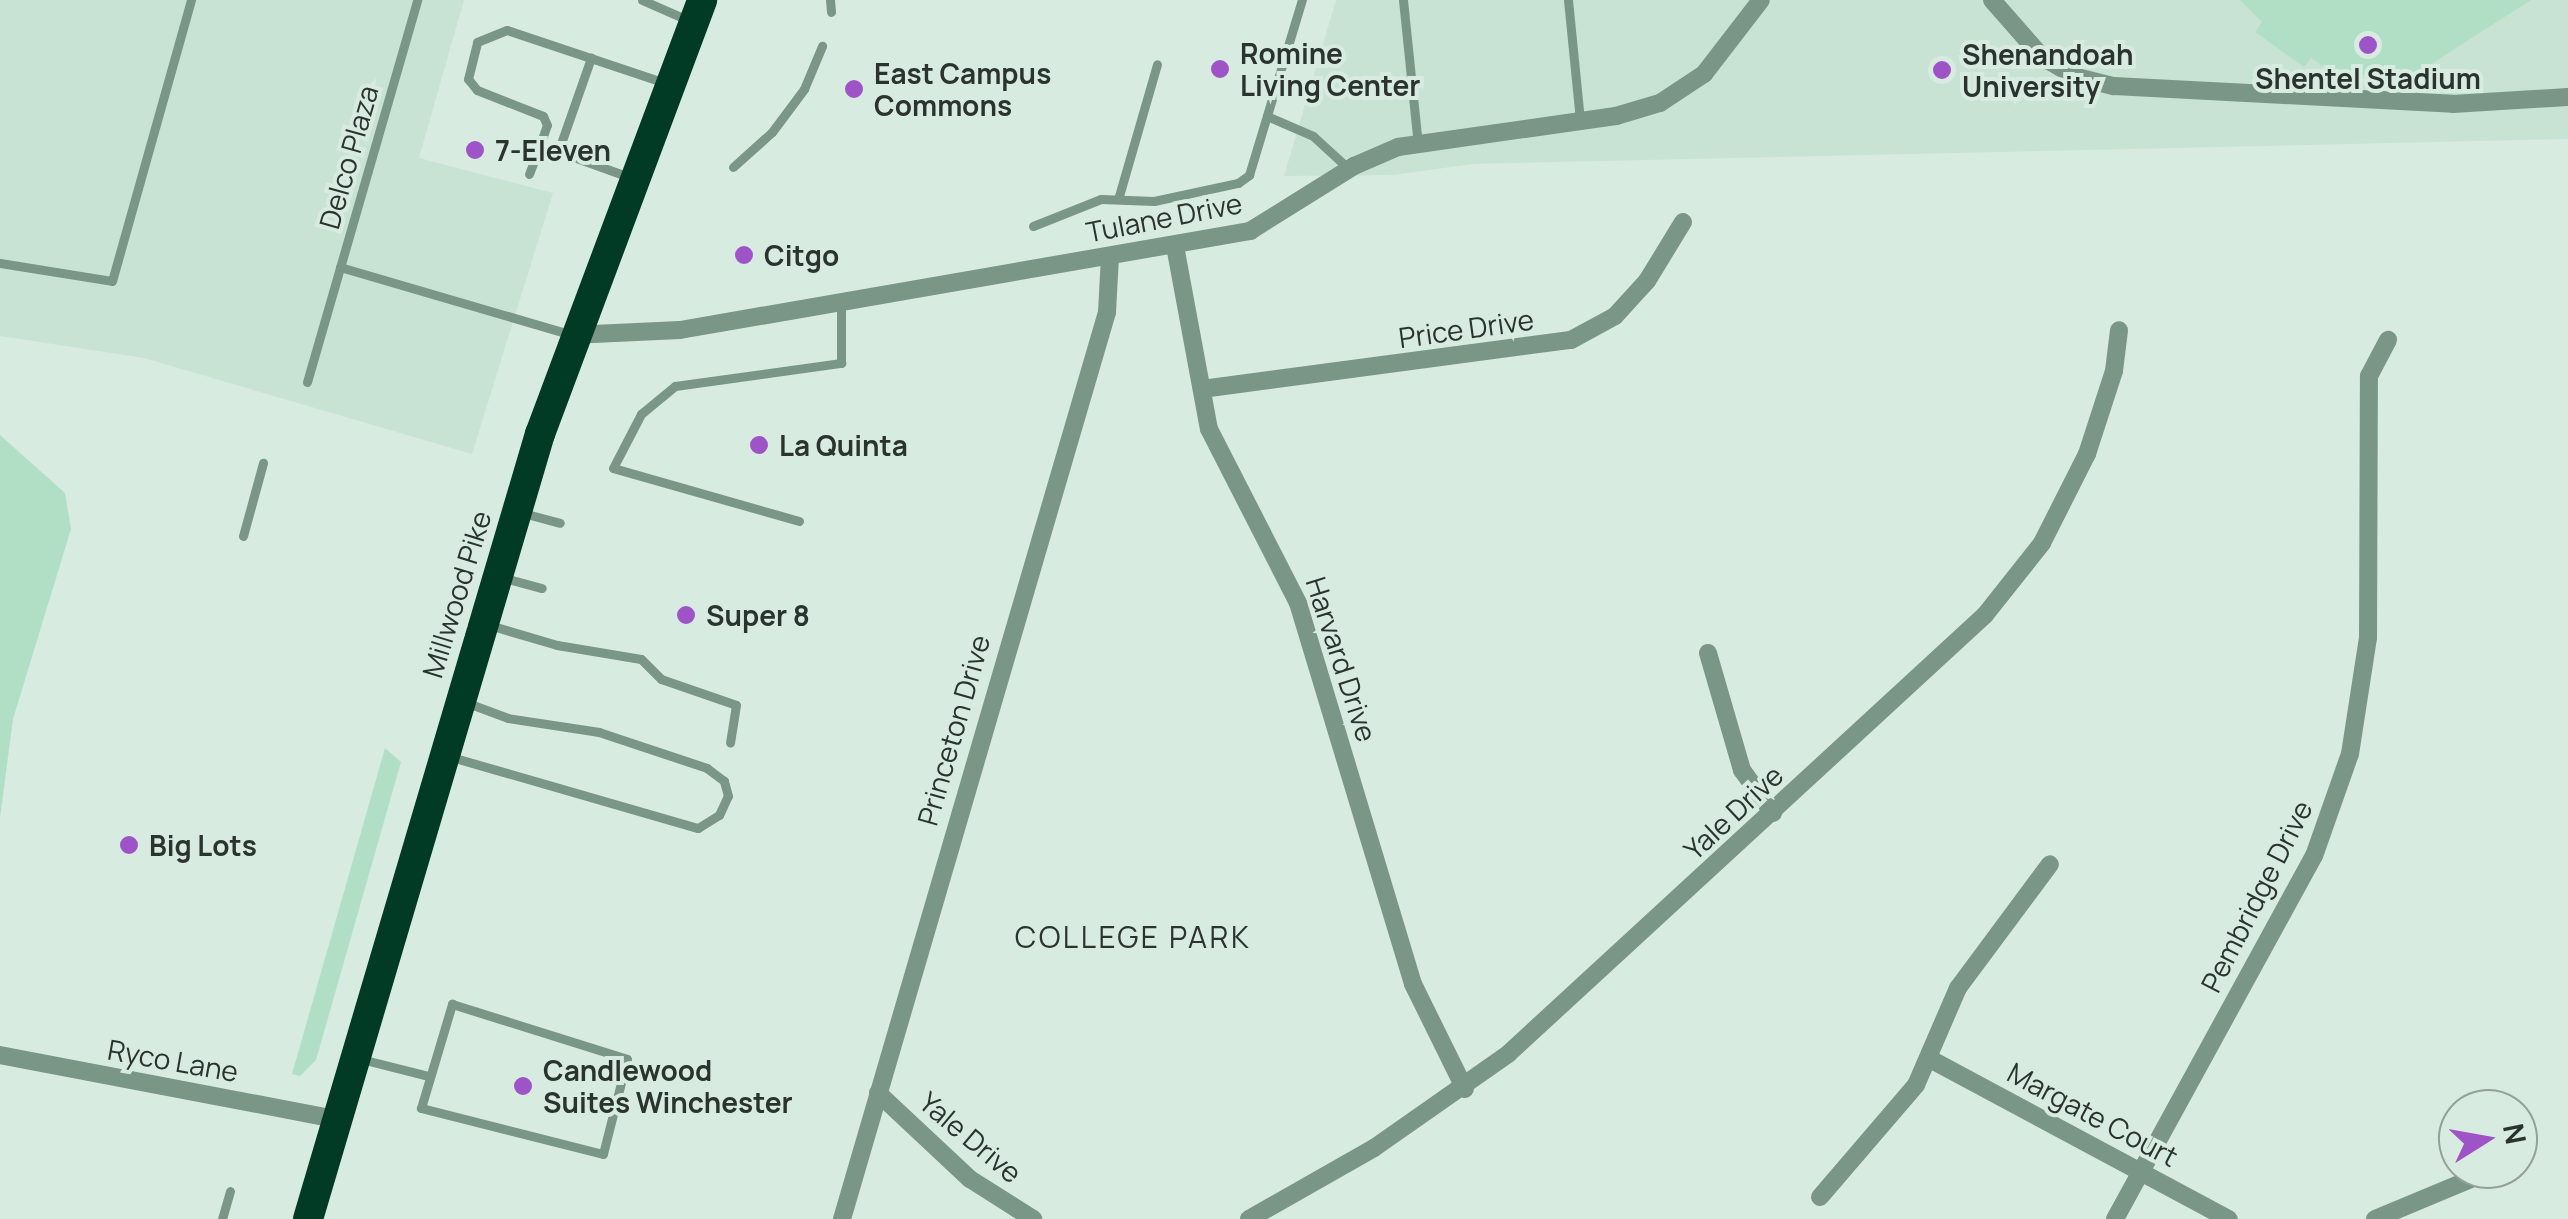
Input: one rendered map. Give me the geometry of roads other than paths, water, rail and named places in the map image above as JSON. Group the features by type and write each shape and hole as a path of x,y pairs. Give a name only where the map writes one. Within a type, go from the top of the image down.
{"highway":[{"name":"Millwood Pike","path":"308,1219 441,754 572,334 698,11"}],"street":[{"name":"Tulane Drive","path":"572,334 680,330 1175,246 1275,221 1349,169 1418,144 1643,109 1686,88 1761,0"},
{"path":"1992,0 2042,57 2077,77 2114,86 2453,104 2568,96"},
{"name":"Price Drive","path":"1202,389 1571,340 1615,316 1647,281 1683,222"},
{"name":"Harvard Drive","path":"1175,246 1209,429 1258,514 1298,603 1413,984 1465,1089"},
{"name":"Princeton Drive","path":"842,1219 1107,312 1110,256"},
{"name":"Yale Drive","path":"1248,1219 1465,1089 1773,813 2016,580 2086,454 2110,386 2119,330"},
{"name":"Pembridge Drive","path":"2115,1219 2314,856 2350,754 2368,638 2369,376 2388,340"},
{"path":"1708,653 1742,770 1773,813"},
{"path":"1820,1197 1892,1118 1930,1058 1958,988 2050,864"},
{"name":"Ryco Lane","path":"0,1055 336,1118"},
{"name":"Margate Court","path":"1930,1058 2229,1219"},
{"name":"Yale Drive","path":"878,1093 970,1179 1032,1219"},
{"path":"2375,1219 2448,1189"}],"lane":[{"path":"0,264 112,281 191,0"},
{"name":"Delco Plaza","path":"417,0 340,267 572,334"},
{"path":"642,0 698,11"},
{"path":"830,0 831,12"},
{"path":"1033,226 1120,196 1154,201 1238,183 1249,174 1302,0"},
{"path":"1403,0 1418,144"},
{"path":"1568,0 1580,121"},
{"path":"530,174 547,125 543,116 477,90 468,79 476,42 507,30 672,85"},
{"path":"732,167 794,103 822,46"},
{"path":"558,152 591,58"},
{"path":"1120,196 1157,64"},
{"path":"1267,116 1313,136 1349,169"},
{"path":"540,145 634,179"},
{"path":"307,382 340,267"},
{"path":"799,521 613,468 641,414 675,386 841,363 841,304"},
{"path":"242,536 263,463"},
{"path":"516,511 560,524"},
{"path":"496,576 542,588"},
{"path":"482,622 556,645 641,659 660,680 736,705 730,743"},
{"path":"441,754 698,828 719,816 728,796 724,781 707,768 600,732 508,718 458,699"},
{"path":"452,1004 627,1059 603,1154 421,1108 428,1076 452,1004"},
{"path":"354,1057 428,1076"},
{"path":"222,1219 230,1191"}],"place":[{"name":"Shentel Stadium","path":"2368,45"},
{"name":"Romine Living Center","path":"1220,69"},
{"name":"Shenandoah University","path":"1942,70"},
{"name":"East Campus Commons","path":"854,89"},
{"name":"7-Eleven","path":"475,150"},
{"name":"Citgo","path":"744,255"},
{"name":"La Quinta","path":"759,445"},
{"name":"Super 8","path":"686,615"},
{"name":"Big Lots","path":"129,845"},
{"name":"Candlewood Suites Winchester","path":"523,1086"}],"district":[{"name":"COLLEGE PARK","path":"1133,937"}]}
